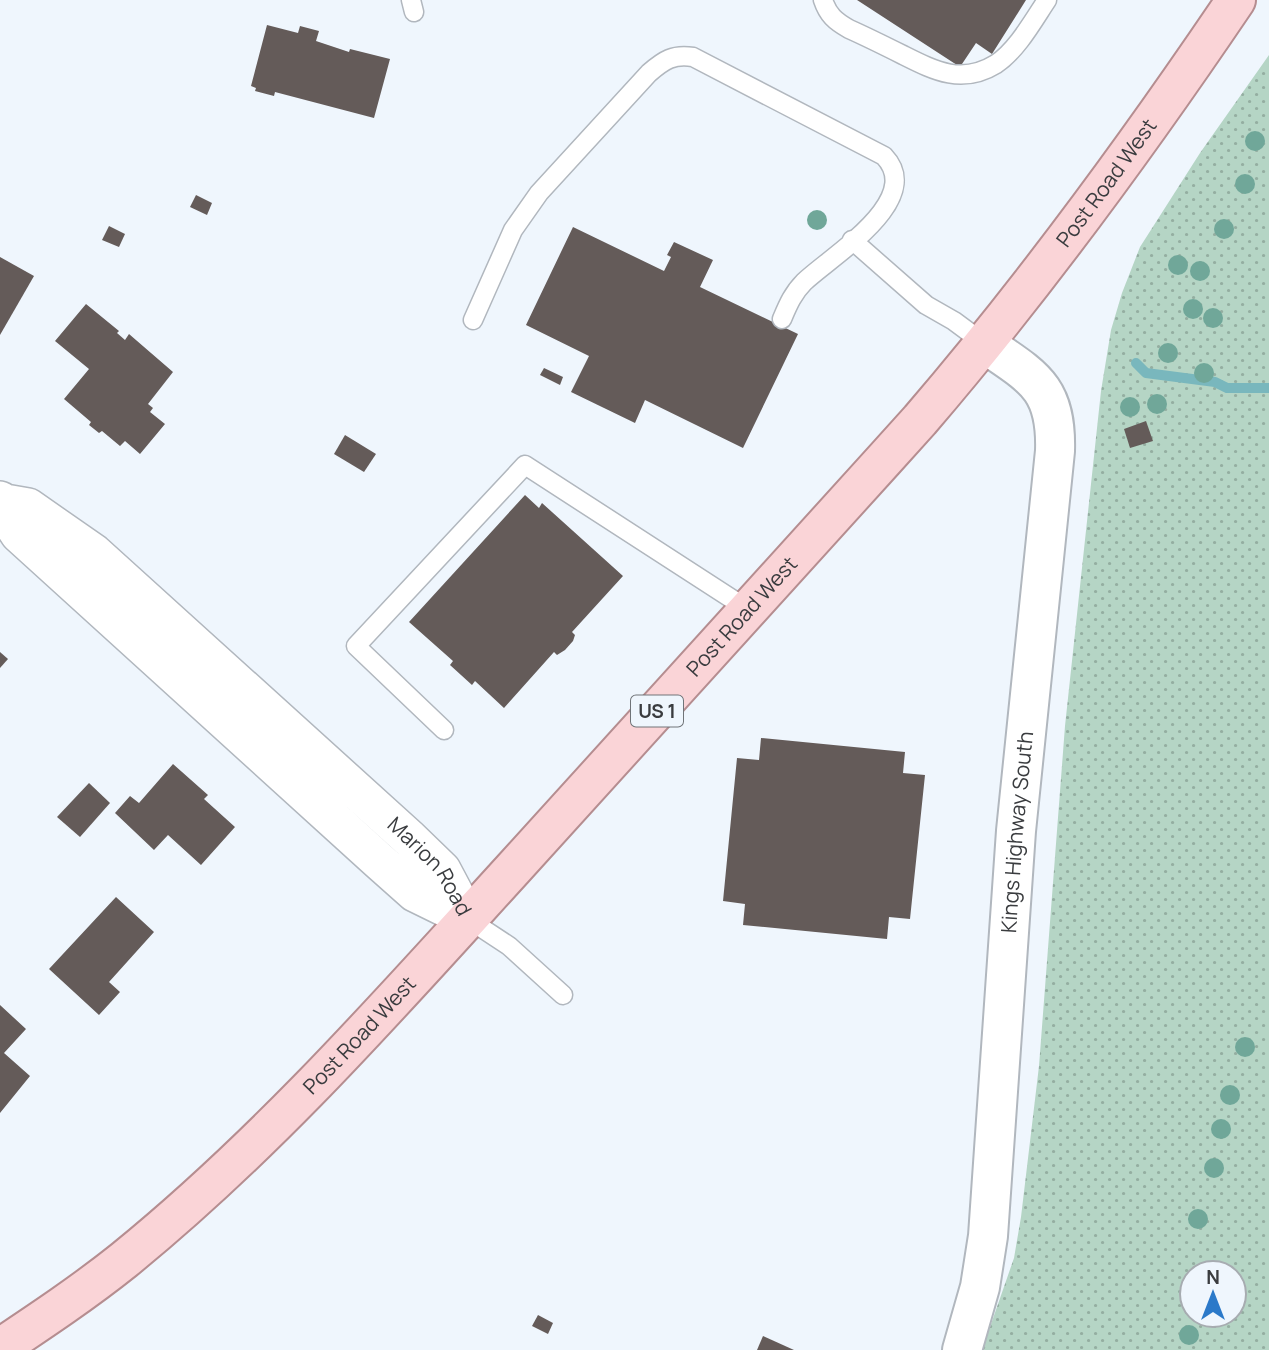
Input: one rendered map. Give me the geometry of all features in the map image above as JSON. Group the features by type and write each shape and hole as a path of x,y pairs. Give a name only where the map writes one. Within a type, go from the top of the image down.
{"main road":[{"name":"Post Road West","path":"0,1348 123,1260 213,1182 316,1082 468,919 920,420 985,344 1116,173 1236,0"}],"street":[{"name":"Kings Highway South","path":"962,1350 980,1287 988,1236 1016,831 1056,431 1052,408 1041,385 985,344"},
{"name":"Marion Road","path":"3,502 9,519 19,534 397,877 415,893 468,919"}],"lane":[{"path":"823,0 827,12 849,29 939,73 958,75 976,73 997,63 1017,42 1047,0"},
{"path":"473,320 513,230 539,193 649,73 677,54 705,63 884,156 891,163 896,181 894,191 879,218 801,285 791,298 782,319"},
{"path":"852,240 926,305 985,344"},
{"path":"444,730 356,646 525,465 749,610"},
{"path":"468,919 509,946 563,995"}],"green space":[{"path":"1269,55 1269,1350 982,1350 1014,1258 1021,1217 1039,1066 1065,726 1101,391 1111,330 1140,247 1200,153"}],"building":[{"path":"857,0 1026,0 992,54 976,43 960,67"},
{"path":"267,25 298,33 300,26 319,31 316,41 349,52 350,49 390,59 374,118 275,92 274,96 255,91 256,88 251,86"},
{"path":"196,195 212,203 207,215 190,207"},
{"path":"109,226 125,234 119,247 102,240"},
{"path":"573,227 664,271 671,257 667,255 674,242 713,260 700,287 798,334 743,448 645,400 635,423 571,392 589,356 526,325"},
{"path":"0,257 34,276 0,335"},
{"path":"86,304 119,331 117,333 125,340 129,334 173,372 148,404 153,408 150,412 165,424 140,454 125,441 120,446 102,431 99,433 89,425 91,422 64,399 89,369 55,341"},
{"path":"544,368 563,377 560,385 540,375"},
{"path":"1146,421 1153,441 1130,448 1124,429"},
{"path":"345,435 376,454 364,472 334,454"},
{"path":"525,495 539,508 542,503 623,576 572,632 575,635 573,641 565,650 557,655 554,652 504,708 475,681 472,685 450,665 453,661 409,622"},
{"path":"0,652 8,659 0,668"},
{"path":"761,738 905,752 903,773 925,775 910,919 889,917 887,939 743,925 745,904 723,901 737,758 759,760"},
{"path":"173,764 208,795 204,799 235,827 201,865 168,835 154,850 115,813 130,796 139,803"},
{"path":"89,783 110,803 80,837 57,817"},
{"path":"116,897 154,932 109,982 120,992 99,1015 49,969"},
{"path":"0,1005 26,1029 4,1053 30,1076 0,1113"},
{"path":"538,1315 553,1323 548,1334 532,1326"},
{"path":"763,1336 794,1350 757,1350"}],"waterway":[{"path":"1136,363 1146,373 1215,382 1227,388 1269,388"}]}
